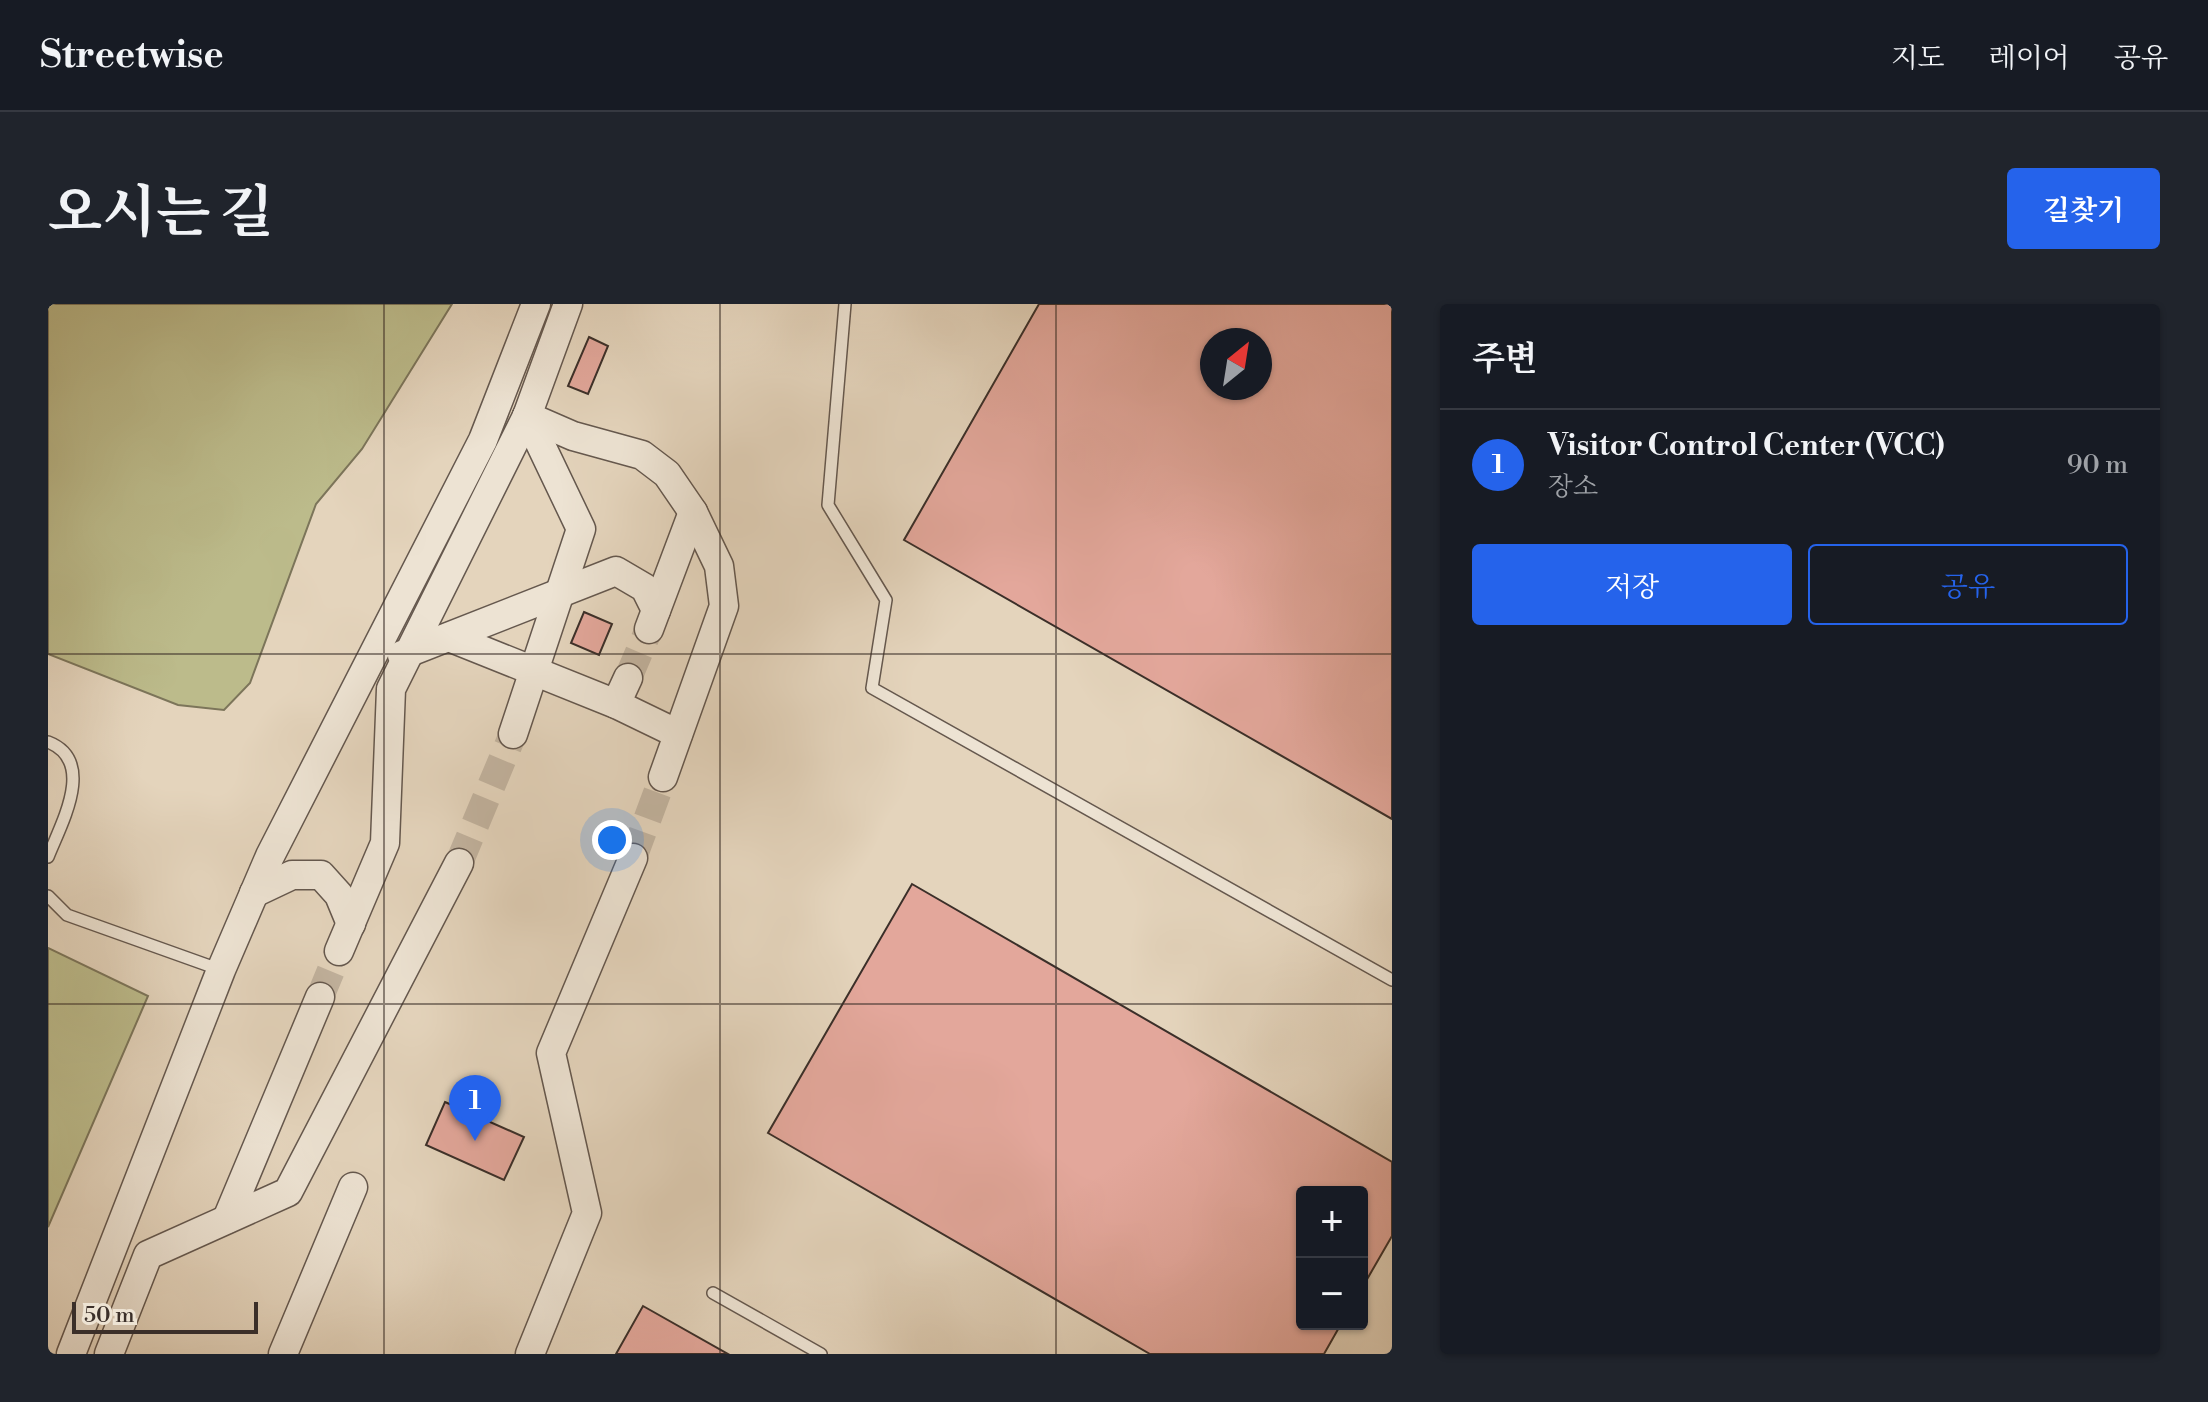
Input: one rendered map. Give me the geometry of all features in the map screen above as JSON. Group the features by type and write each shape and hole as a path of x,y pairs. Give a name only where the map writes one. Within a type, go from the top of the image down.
{"street":[{"path":"71,1354 221,970 270,856 483,440 536,304"},
{"path":"339,951 385,843 391,689 527,416 568,304"},
{"path":"527,416 573,436 642,455 667,474 693,512 719,566 724,606 663,777"},
{"path":"513,734 581,529 527,416"},
{"path":"366,669 616,571 645,588 653,619 693,512"},
{"path":"449,637 616,704 678,734"},
{"path":"616,704 628,678"},
{"path":"530,1354 587,1213 551,1053 633,858"},
{"path":"109,1354 148,1255 288,1192 459,863"},
{"path":"254,893 292,875 321,875 339,895 351,924"},
{"path":"227,1219 320,997"},
{"path":"291,1351 353,1187"}],"lane":[{"path":"845,304 828,505 886,600 872,688 1392,980"},
{"path":"48,742 62,747 73,767 71,797 48,857"},
{"path":"48,896 67,915 221,970"},
{"path":"713,1293 821,1354"}],"shaded area":[{"path":"48,304 452,304 362,449 316,504 250,683 224,710 178,705 48,654"},
{"path":"48,948 148,996 48,1227"}],"building":[{"path":"1039,304 1392,304 1392,819 904,540"},
{"path":"589,337 608,346 588,394 568,386"},
{"path":"584,612 612,624 599,655 571,643"},
{"path":"912,884 1392,1162 1392,1236 1368,1278 1368,1186 1296,1186 1296,1330 1338,1330 1324,1354 1150,1354 768,1133"},
{"path":"445,1102 524,1137 504,1180 426,1145"},
{"path":"643,1306 728,1354 616,1354"}],"tunnel":[{"path":"628,678 649,629"},
{"path":"459,863 513,734"},
{"path":"633,858 663,777"},
{"path":"320,997 339,951"}],"place":[{"name":"Visitor Control Center (VCC)","path":"475,1141"}]}
